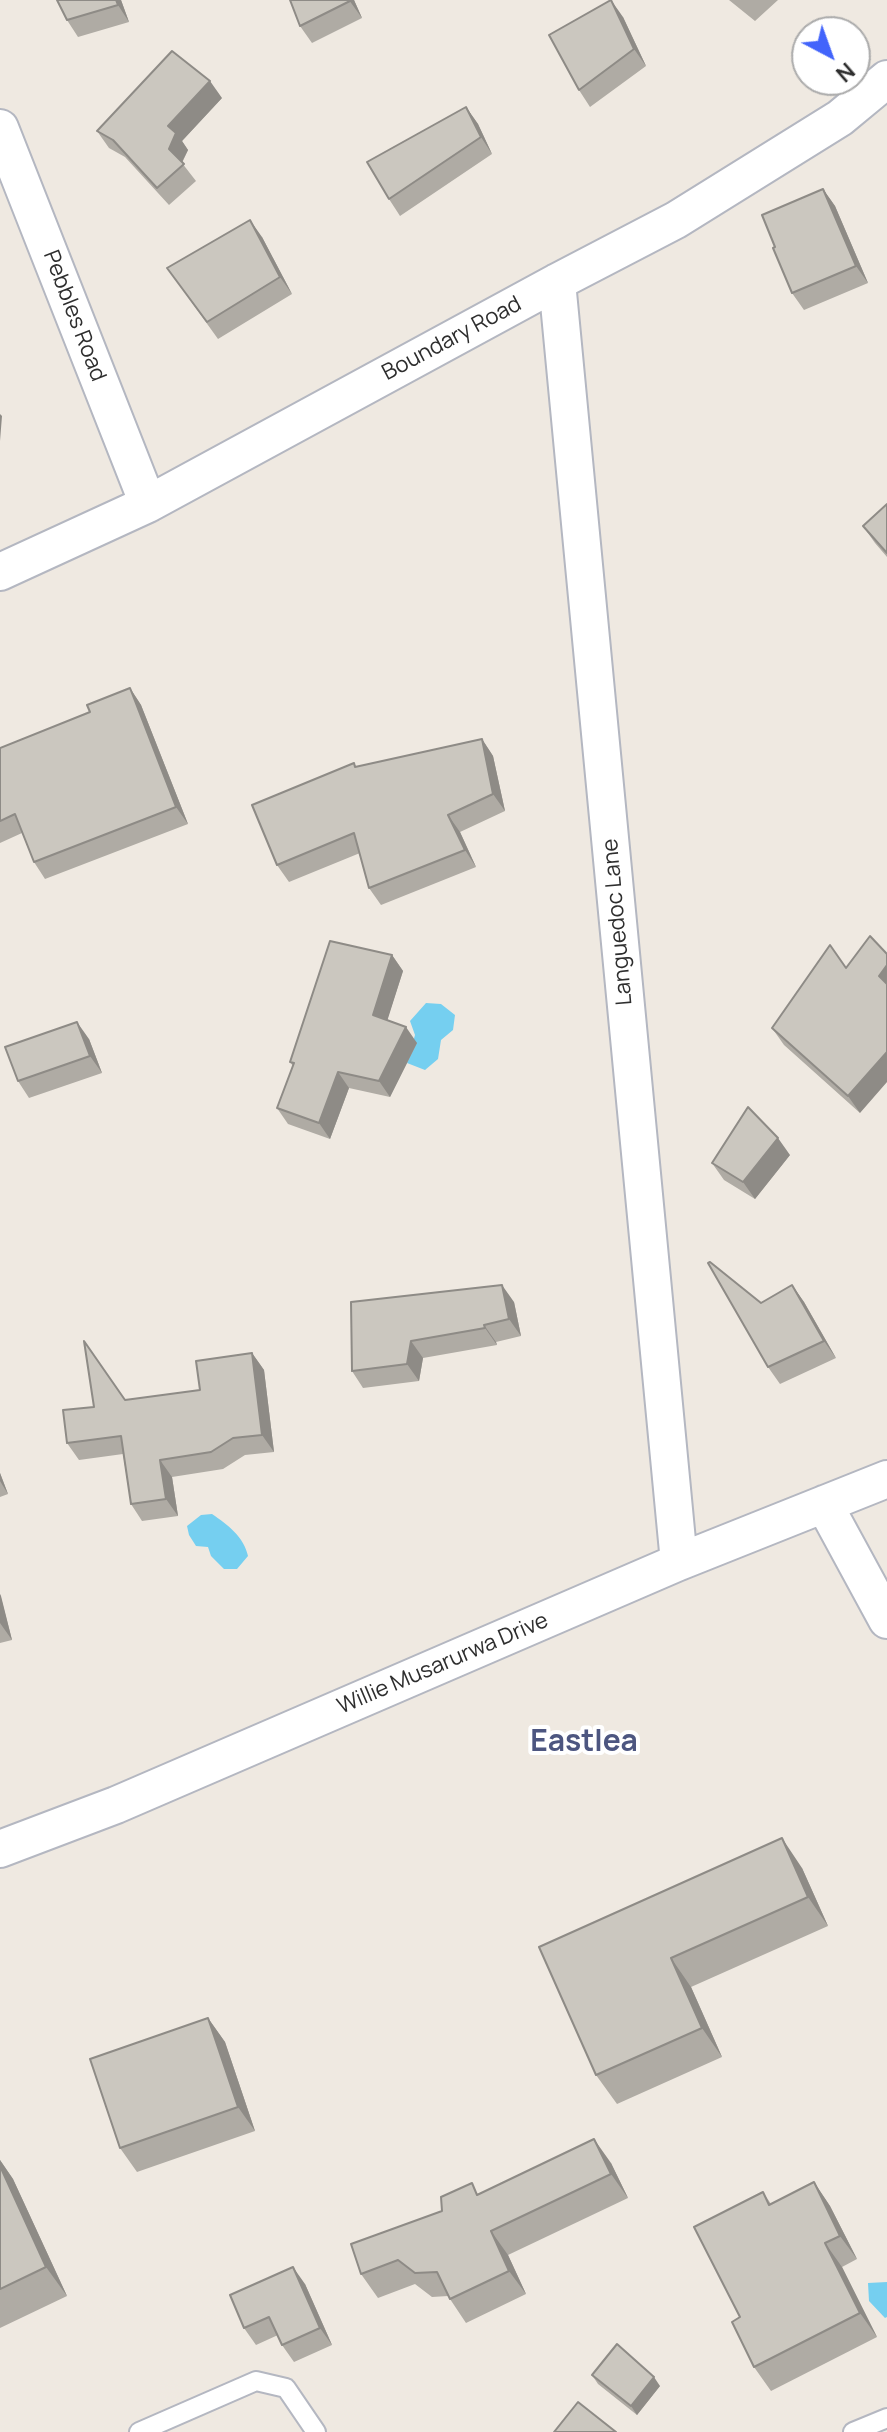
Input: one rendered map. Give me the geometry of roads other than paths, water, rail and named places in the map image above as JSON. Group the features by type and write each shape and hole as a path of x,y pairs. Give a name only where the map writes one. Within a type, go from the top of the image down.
{"street":[{"name":"Boundary Road","path":"0,572 148,504 676,220 840,118 887,79"},
{"name":"Pebbles Road","path":"0,128 148,504"},
{"name":"Languedoc Lane","path":"557,282 679,1562"},
{"name":"Willie Musarurwa Drive","path":"0,1849 116,1805 679,1562 887,1479"},
{"path":"824,1504 887,1620"}],"lane":[{"path":"139,2432 256,2381 286,2388 316,2432"},
{"path":"853,2432 887,2418"}],"water":[{"path":"426,1003 441,1004 455,1015 453,1030 441,1040 438,1059 425,1070 407,1063 415,1035 410,1021"},
{"path":"212,1514 234,1532 246,1549 248,1556 237,1569 224,1569 211,1556 208,1547 196,1546 189,1535 187,1526 201,1515"},
{"path":"887,2282 885,2318 869,2301 868,2283"}],"district":[{"name":"Eastlea","path":"584,1743"}]}
